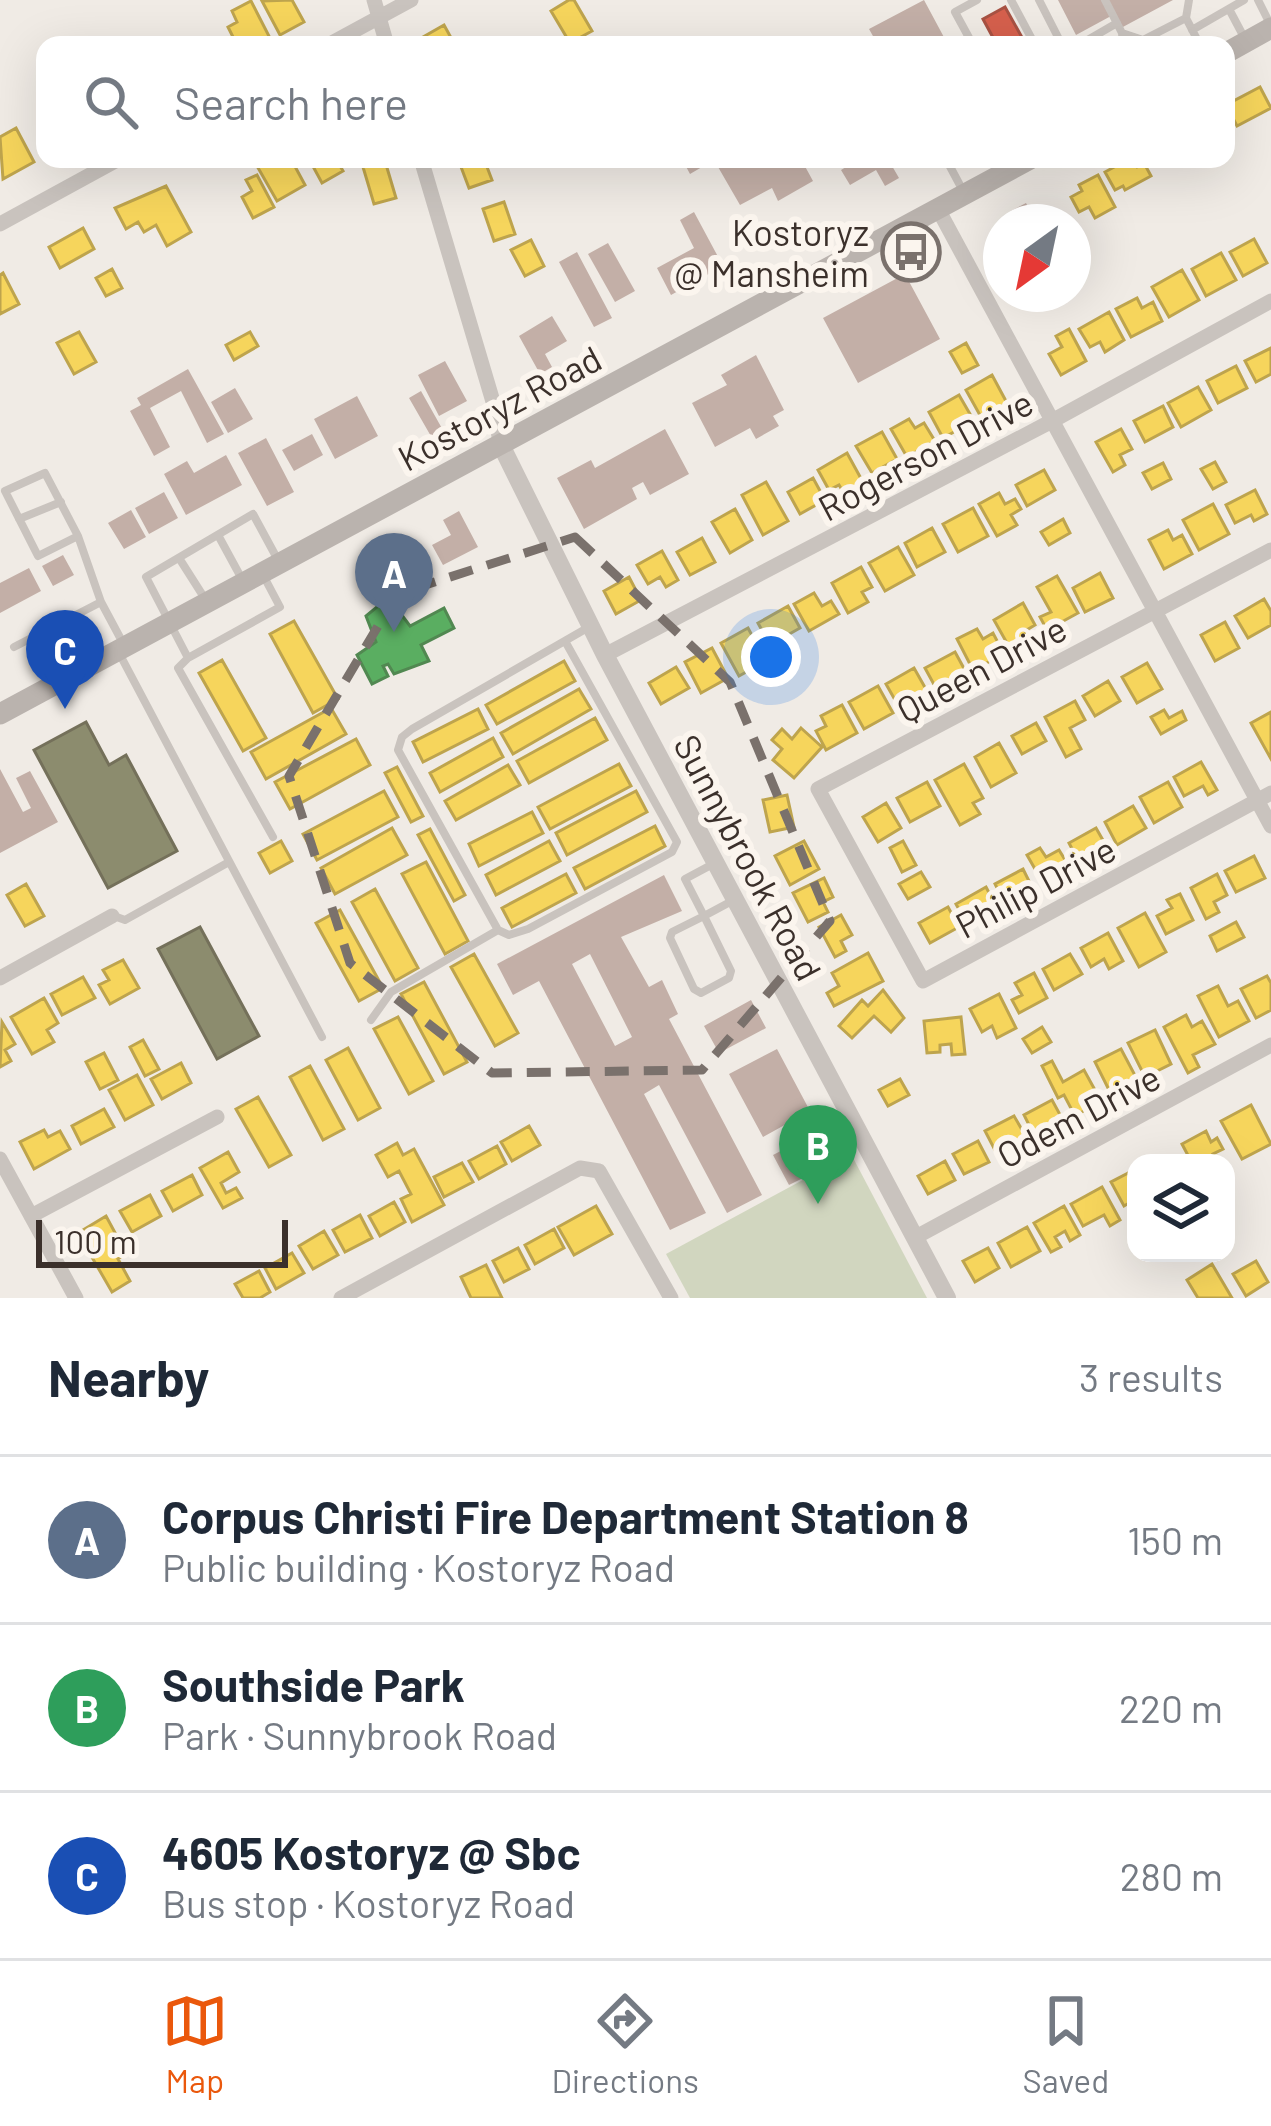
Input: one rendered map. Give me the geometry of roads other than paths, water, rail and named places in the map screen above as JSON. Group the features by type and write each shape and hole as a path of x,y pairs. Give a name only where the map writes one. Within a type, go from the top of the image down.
{"main road":[{"path":"1236,48 1271,28"},
{"name":"Kostoryz Road","path":"0,714 1006,168"}],"street":[{"path":"340,36 376,9 411,0"},
{"path":"0,224 103,168"},
{"path":"424,168 494,405 500,443"},
{"path":"938,209 1154,610 1264,797 1271,826"},
{"name":"Rogerson Drive","path":"605,655 1271,301"},
{"name":"Sunnybrook Road","path":"500,443 605,655 946,1298"},
{"name":"Queen Drive","path":"872,885 818,789 1271,550"},
{"name":"Philip Drive","path":"872,885 922,980 1264,797"},
{"path":"0,978 112,916"},
{"name":"Odem Drive","path":"914,1238 1271,1045"},
{"path":"31,1216 217,1117"},
{"path":"0,1159 76,1298"},
{"path":"341,1298 580,1168 599,1171 671,1298"}],"lane":[{"path":"968,36 955,12 976,0"},
{"path":"1011,0 1030,36"},
{"path":"1039,0 1058,36"},
{"path":"1105,0 1122,36"},
{"path":"1189,0 1186,18 1195,36"},
{"path":"1258,0 1271,28"},
{"path":"1192,30 1236,3"},
{"path":"1236,3 1236,48"},
{"path":"1155,36 1186,18"},
{"path":"1095,36 1117,23"},
{"path":"1122,33 1130,36"},
{"path":"951,168 965,194"},
{"path":"78,536 38,556 5,490 45,473 78,536 121,648 322,1037"},
{"path":"19,519 61,502"},
{"path":"188,658 146,577 253,514 262,572 280,607 178,668 273,837"},
{"path":"218,535 262,572"},
{"path":"179,558 207,602"},
{"path":"14,646 101,602"},
{"path":"59,624 82,670"},
{"path":"565,640 677,842 672,852 509,935 498,930 398,750 402,737 412,729 565,640 590,626"},
{"path":"112,916 125,920 229,862"},
{"path":"715,863 685,879 704,916 731,971 729,978 701,993 694,989 670,938 672,932 704,916 734,900"},
{"path":"371,1020 391,992 498,930"}],"place":[{"name":"Kostoryz @ Mansheim","path":"911,252"},
{"name":"Corpus Christi Fire Department Station 8","path":"394,632"},
{"name":"4605 Kostoryz @ Sbc","path":"65,709"},
{"name":"Southside Park","path":"818,1204"}]}
